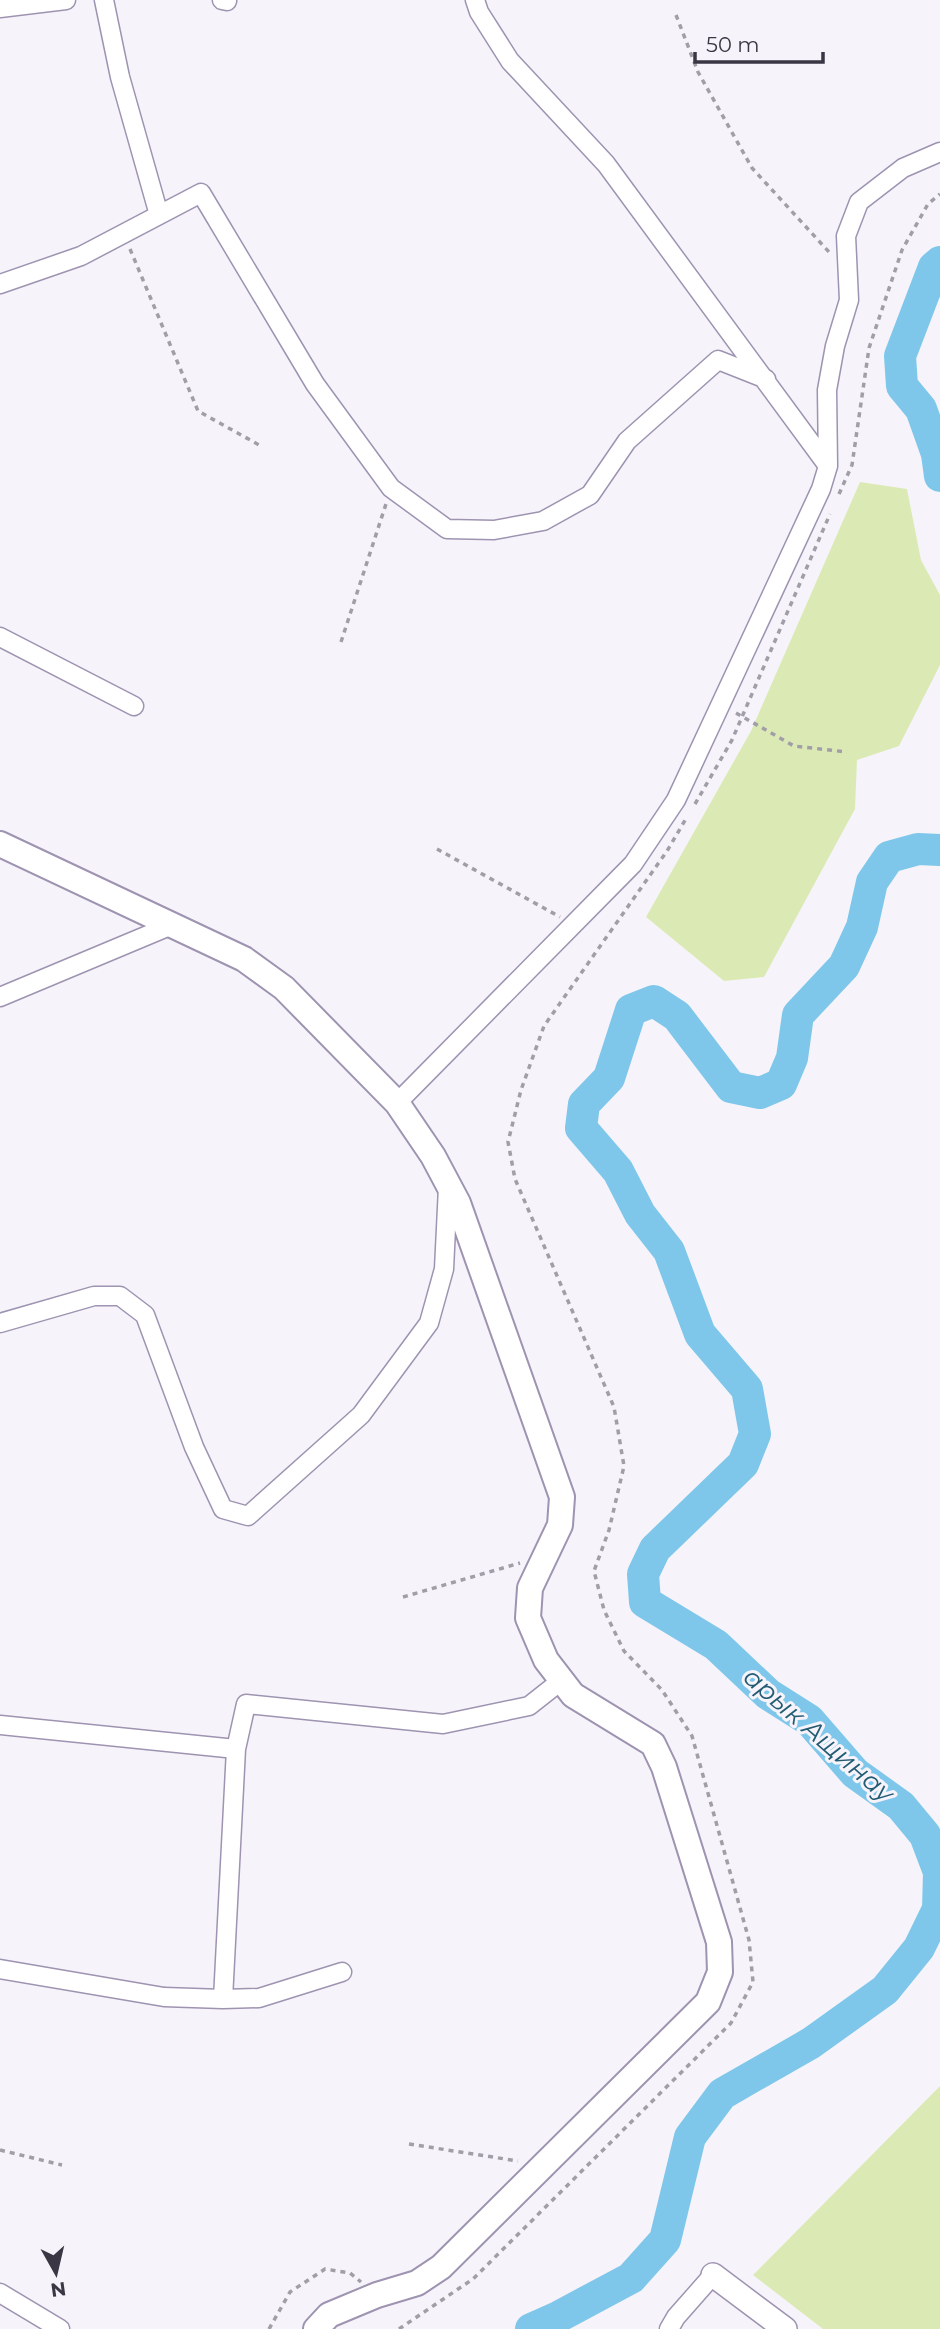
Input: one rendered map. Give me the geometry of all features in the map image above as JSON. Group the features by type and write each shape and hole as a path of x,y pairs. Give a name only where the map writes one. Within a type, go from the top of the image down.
{"main road":[{"path":"0,844 244,959 284,988 397,1103 433,1156 458,1203 562,1497 560,1525 530,1588 528,1618 546,1660 573,1695 653,1744 664,1767 719,1942 720,1972 708,2002 442,2267 417,2283 377,2295 329,2315 316,2329"}],"street":[{"path":"0,8 66,0"},
{"path":"104,0 120,77 159,215"},
{"path":"475,0 510,61 606,164 828,466"},
{"path":"397,1103 632,864 669,811 721,707 821,489 828,466 827,390 835,346 849,300 846,236 859,202 903,167 940,152"},
{"path":"0,284 81,256 201,192 315,384 391,488 447,529 494,530 543,521 590,495 626,441 718,360 766,379"},
{"path":"0,637 134,706"},
{"path":"0,997 172,925"},
{"path":"0,1323 94,1296 120,1296 145,1315 194,1447 223,1509 248,1516 361,1415 429,1323 444,1269 448,1185"},
{"path":"223,1999 236,1749 246,1704 443,1724 529,1706 562,1680"},
{"path":"0,1725 236,1749"},
{"path":"0,1969 164,1997 223,1999 259,1998 342,1972"},
{"path":"669,2329 713,2275 785,2329"},
{"path":"0,2293 60,2329"}],"path":[{"path":"676,15 698,72 752,168 847,272"},
{"path":"399,2329 473,2279 731,2023 753,1982 750,1940 692,1736 662,1690 624,1651 604,1610 594,1571 609,1530 624,1466 614,1407 515,1179 508,1142 521,1090 544,1026 667,851 732,740 852,465 869,348 902,250 928,204 940,194"},
{"path":"123,234 198,411 261,446"},
{"path":"341,642 391,488"},
{"path":"721,707 794,746 847,752"},
{"path":"437,849 574,925"},
{"path":"403,1597 546,1556"},
{"path":"409,2144 544,2165"},
{"path":"0,2150 62,2165"},
{"path":"269,2329 290,2292 325,2269 350,2273 377,2295"}],"green space":[{"path":"860,482 907,489 921,560 940,595 940,665 899,746 857,760 855,809 764,977 724,981 646,917 751,731"},
{"path":"940,2086 940,2329 823,2329 753,2275"}],"waterway":[{"name":"арык Ащинау","path":"940,262 934,267 900,356 902,386 921,409 937,454 940,476"},
{"name":"арык Ащинау","path":"531,2329 631,2278 665,2240 690,2137 722,2094 811,2043 885,1990 919,1948 938,1909 939,1872 925,1835 901,1806 855,1773 809,1720 768,1694 716,1645 645,1602 643,1574 655,1549 743,1464 755,1434 747,1389 700,1334 669,1251 640,1214 618,1171 581,1128 584,1104 609,1078 631,1010 654,1001 677,1016 731,1087 760,1093 781,1084 792,1058 798,1015 844,966 862,927 872,882 889,857 918,849 940,850"}]}
